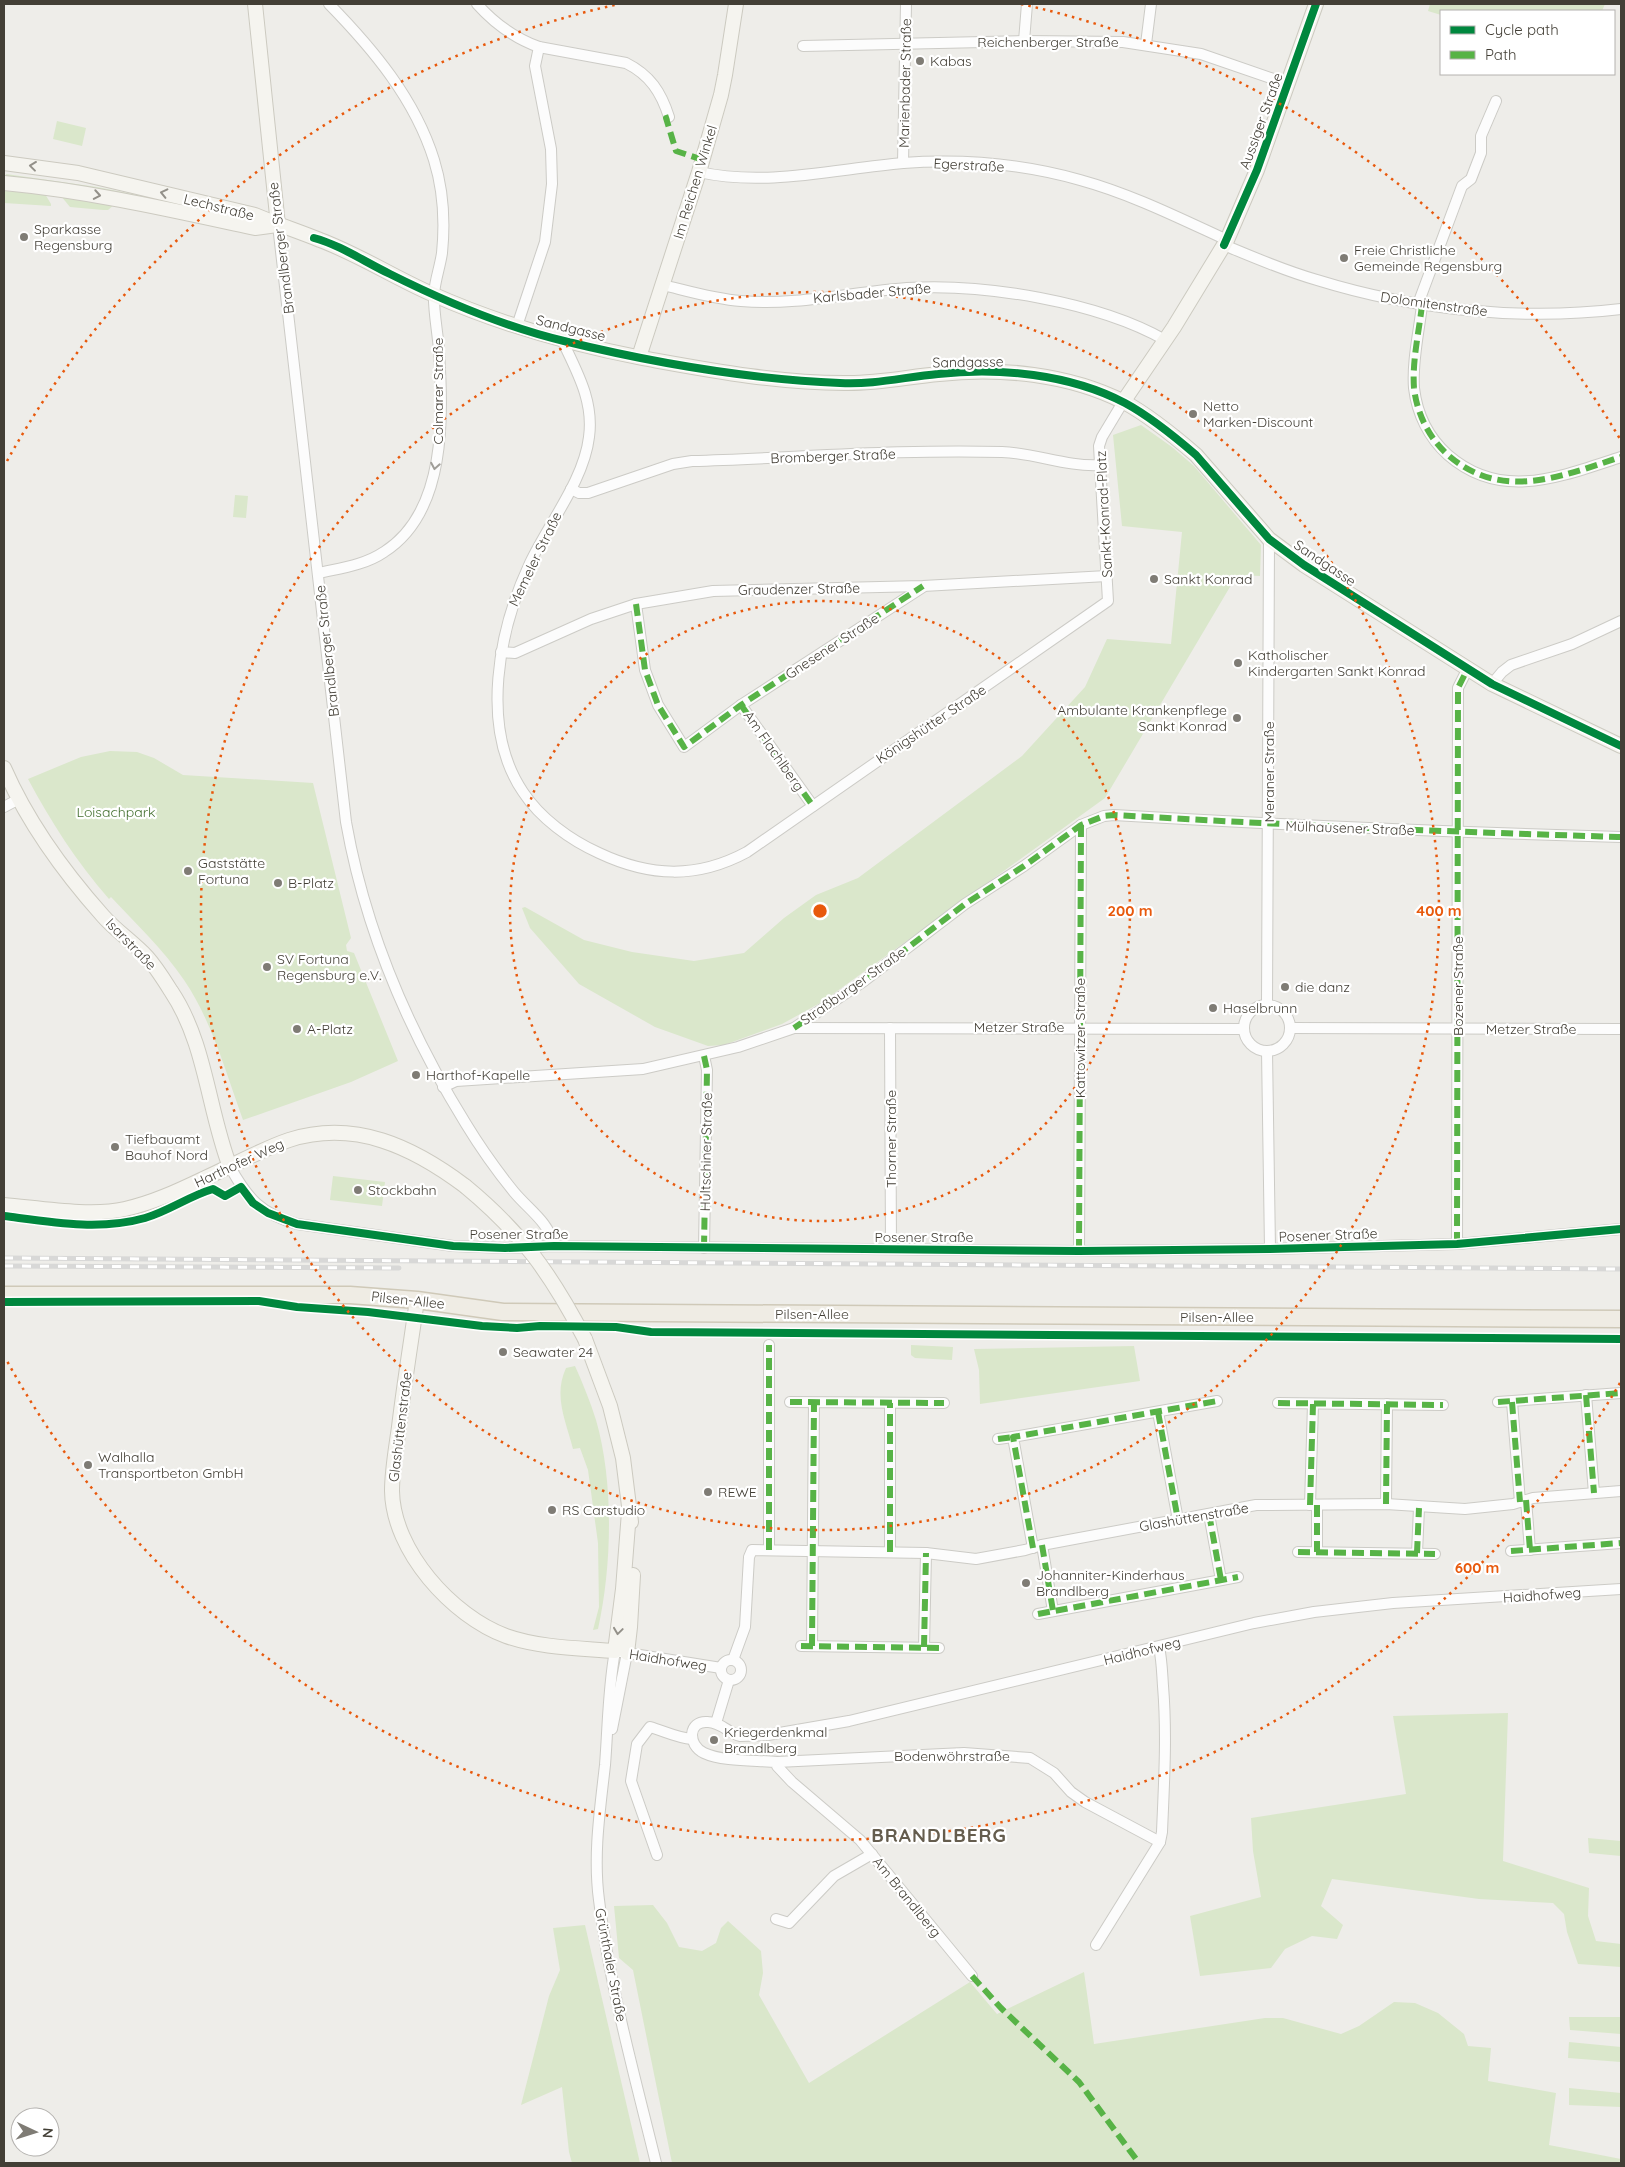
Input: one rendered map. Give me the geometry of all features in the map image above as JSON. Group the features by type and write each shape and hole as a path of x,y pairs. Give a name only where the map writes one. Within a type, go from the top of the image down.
{"main road":[{"name":"Pilsen-Allee","path":"4,1295 290,1294 417,1300 503,1312 1621,1319"}],"street":[{"name":"Brandlberger Straße","path":"255,4 278,225 346,822 352,858 377,940 423,1050 467,1126 515,1193 542,1221 552,1237 554,1246"},
{"name":"Colmarer Straße","path":"319,573 348,567 383,553 395,544 411,526 428,494 436,468 440,410 439,345 434,295 442,253 443,218 440,187 431,153 417,117 406,97 383,65 330,4"},
{"path":"477,4 490,18 514,35 538,47 626,63 638,69 656,86 664,101 669,117"},
{"name":"Im Reichen Winkel","path":"639,357 699,172 726,75 736,4"},
{"name":"Marienbader Straße","path":"903,163 906,4"},
{"path":"1024,41 1027,4"},
{"path":"1146,44 1151,4"},
{"name":"Aussiger Straße","path":"1123,402 1165,340 1226,242 1257,170 1316,4"},
{"name":"Reichenberger Straße","path":"803,46 1093,40 1146,44 1202,54 1288,84"},
{"path":"517,326 544,242 551,199 550,149 535,66 538,47"},
{"path":"1496,100 1481,136 1481,153 1470,179 1462,186 1420,305 1414,373 1418,408 1429,432 1440,448 1454,460 1479,474 1498,481 1526,482 1551,479 1621,457"},
{"name":"Lechstraße","path":"4,163 78,173 255,215 278,225"},
{"name":"Egerstraße","path":"699,172 719,176 766,178 903,163 966,164 1025,168 1055,174 1110,190 1169,213 1226,242"},
{"name":"Lechstraße","path":"4,183 114,197 255,228 278,225"},
{"name":"Sandgasse","path":"278,225 320,240 434,295 517,326 562,340 639,357 762,378 842,384 966,372 1021,374 1065,382 1123,402 1147,416 1196,456 1269,540 1304,566 1467,670 1621,746"},
{"name":"Dolomitenstraße","path":"1226,242 1316,280 1420,305 1513,312 1621,309"},
{"name":"Karlsbader Straße","path":"663,285 708,296 741,301 803,300 907,288 973,289 1045,300 1077,308 1147,330 1165,340"},
{"name":"Memeler Straße","path":"562,340 584,387 590,406 591,422 586,454 571,489 546,533 509,613 501,652 498,687 502,742 511,768 522,791 534,807 564,832 586,847 631,866 680,872 701,870 726,863 754,847"},
{"name":"Sankt-Konrad-Platz","path":"1108,601 1099,446 1102,437 1123,402"},
{"name":"Bromberger Straße","path":"571,489 579,493 588,493 673,464 692,462 892,454 1004,452 1085,466 1100,465"},
{"name":"Meraner Straße","path":"1267,1005 1269,540"},
{"name":"Graudenzer Straße","path":"501,652 515,654 591,619 636,604 713,591 923,586 1107,576"},
{"name":"Gnesener Straße","path":"741,705 923,586"},
{"name":"Königshütter Straße","path":"754,847 1108,601"},
{"name":"Am Flachlberg","path":"636,604 645,670 658,705 684,747 741,705 813,806"},
{"path":"1492,684 1502,672 1511,666 1572,644 1621,621"},
{"name":"Bozener Straße","path":"1457,1244 1458,688 1467,670"},
{"name":"Isarstraße","path":"4,768 44,843 71,879 104,917 148,958 173,993 188,1024 198,1052 222,1146 230,1167"},
{"path":"4,807 19,799"},
{"name":"Mülhausener Straße","path":"1081,825 1104,816 1114,815 1268,825 1621,837"},
{"name":"Straßburger Straße","path":"443,1087 456,1081 643,1069 761,1041 794,1028 864,981 966,904 1024,866 1081,825"},
{"name":"Kattowitzer Straße","path":"1078,1251 1081,825"},
{"path":"1267,1005 1280,1010 1285,1015 1290,1028 1285,1042 1280,1047 1267,1051 1254,1047 1248,1042 1244,1028 1248,1015 1253,1010 1267,1005"},
{"name":"Metzer Straße","path":"794,1028 1244,1028"},
{"name":"Thorner Straße","path":"890,1028 891,1250"},
{"name":"Metzer Straße","path":"1290,1028 1621,1029"},
{"path":"1267,1051 1270,1249"},
{"name":"Hultschiner Straße","path":"704,1056 707,1070 704,1248"},
{"name":"Harthofer Weg","path":"4,1205 85,1212 123,1210 183,1189 289,1140 312,1135 366,1134 392,1143 426,1159 465,1186 511,1227 536,1257 562,1296 585,1339"},
{"name":"Posener Straße","path":"230,1167 242,1190 253,1203 274,1216 297,1224 453,1246 505,1248 554,1246 1078,1251 1270,1249 1457,1244 1621,1229"},
{"name":"Glashüttenstraße","path":"417,1300 392,1474 394,1511 406,1545 429,1576 455,1605 485,1626 524,1641 621,1652"},
{"name":"Grünthaler Straße","path":"585,1339 610,1406 623,1458 634,1543 632,1605 621,1652 598,1816 598,1899 607,1955 656,2163"},
{"path":"769,1345 769,1550"},
{"path":"1498,1402 1621,1393"},
{"path":"1586,1395 1594,1493"},
{"path":"790,1402 944,1403"},
{"path":"998,1439 1217,1402"},
{"path":"1512,1402 1530,1550"},
{"path":"814,1403 813,1551 806,1646 939,1648"},
{"path":"890,1403 890,1552"},
{"path":"1278,1404 1443,1405"},
{"path":"1313,1404 1314,1505 1317,1552"},
{"path":"1386,1504 1387,1404"},
{"path":"1158,1412 1178,1520"},
{"path":"1013,1437 1053,1611"},
{"name":"Glashüttenstraße","path":"733,1660 745,1627 749,1557 752,1550 926,1553 976,1559 1256,1506 1386,1504 1412,1505 1419,1508 1465,1509 1621,1491"},
{"path":"1417,1553 1419,1508"},
{"path":"1210,1514 1221,1580"},
{"path":"1511,1551 1621,1543"},
{"path":"1298,1552 1435,1554"},
{"path":"924,1647 926,1553"},
{"path":"1038,1614 1238,1577"},
{"name":"Haidhofweg","path":"716,1724 731,1734 740,1736 811,1728 1159,1648 1254,1623 1314,1612 1393,1603 1621,1589"},
{"path":"1096,1945 1160,1842 1162,1832 1166,1718 1163,1663 1159,1648"},
{"name":"Haidhofweg","path":"621,1652 721,1668"},
{"name":"Haidhofweg","path":"729,1680 722,1674 721,1668 726,1660 733,1660"},
{"path":"733,1660 738,1664 740,1670 736,1678 729,1680 716,1724 702,1722 692,1733 692,1739 702,1752 716,1757 777,1762"},
{"path":"657,1855 631,1781 637,1744 650,1727 670,1732 681,1738 692,1739"},
{"name":"Bodenwöhrstraße","path":"777,1762 964,1753 1024,1757 1043,1765 1054,1773 1071,1792 1085,1802 1160,1842"},
{"name":"Am Brandlberg","path":"777,1762 777,1766 792,1782 853,1834 872,1854 972,1976"},
{"path":"776,1919 789,1923 834,1876 872,1854"}],"green space":[{"path":"1430,4 1605,4 1602,10 1440,10 1440,15 1428,11"},
{"path":"57,121 86,128 82,146 53,139"},
{"path":"6,174 97,187 194,206 5,178"},
{"path":"4,191 45,194 51,206 4,203"},
{"path":"61,196 115,204 108,210 70,207"},
{"path":"1141,425 1172,447 1194,466 1261,545 1260,576 1237,575 1105,798 822,1002 782,1024 724,1045 708,1046 655,1027 579,984 530,928 522,908 525,907 584,940 632,952 694,961 744,953 784,918 816,895 858,878 1022,756 1085,687 1107,639 1171,644 1182,532 1122,526 1113,435"},
{"path":"235,495 248,496 246,518 233,517"},
{"name":"SV Fortuna Regensburg e.V.","path":"110,751 137,752 154,758 183,775 313,783 351,938 346,945 347,951 354,953 398,1061 351,1082 243,1120 203,1013 184,980 158,947 111,897 109,899 75,856 28,779 81,757"},
{"name":"Stockbahn","path":"333,1176 385,1182 382,1206 330,1200"},
{"path":"911,1345 953,1347 952,1360 915,1358 911,1355"},
{"path":"1134,1346 1140,1381 980,1404 979,1370 974,1349"},
{"path":"575,1366 596,1420 602,1444 608,1497 609,1524 606,1578 598,1629 593,1630 599,1607 598,1543 588,1470 580,1448 573,1449 564,1418 561,1399 562,1378 566,1368"},
{"path":"1508,1713 1503,1861 1589,1888 1588,1916 1596,1941 1621,1944 1621,1967 1578,1964 1567,1932 1564,1914 1553,1903 1479,1899 1332,1879 1321,1906 1343,1925 1337,1939 1312,1936 1285,1949 1271,1968 1200,1976 1190,1916 1261,1897 1253,1851 1251,1818 1406,1794 1393,1716"},
{"path":"1588,1838 1621,1841 1621,1856 1589,1853"},
{"path":"653,1905 667,1923 679,1947 702,1951 716,1943 721,1928 728,1921 761,1951 763,1973 759,1995 809,2083 970,1982 997,2014 1084,1972 1094,2044 1265,2018 1283,2018 1341,2034 1359,2026 1394,2002 1415,2003 1438,2013 1464,2034 1468,2046 1491,2048 1488,2081 1556,2093 1549,2145 1621,2159 1621,2163 672,2163 633,1970 619,1958 614,1906"},
{"path":"585,1925 640,2163 572,2163 569,2152 562,2087 521,2105 549,1996 560,1970 553,1928"},
{"path":"1569,2017 1621,2017 1621,2034 1570,2030"},
{"path":"1569,2042 1621,2047 1621,2062 1568,2058"},
{"path":"1569,2088 1621,2093 1621,2107 1569,2105"}],"railway":[{"path":"4,1258 1621,1269"},
{"path":"4,1266 399,1268"}],"marked path":[{"path":"669,117 666,118 676,151 703,160"},
{"path":"1422,305 1414,367 1414,388 1418,407 1425,425 1435,441 1448,455 1469,469 1490,478 1511,481 1533,481 1555,477 1621,457"},
{"path":"636,604 645,670 658,705 684,747 741,705 923,586"},
{"path":"1457,1244 1458,688 1467,670"},
{"path":"741,705 813,806"},
{"path":"794,1028 864,981 965,904 1024,866 1081,825 1104,816 1621,837"},
{"path":"1079,1251 1081,825"},
{"path":"704,1056 707,1070 704,1248"},
{"path":"769,1345 769,1550"},
{"path":"1498,1402 1621,1393"},
{"path":"1586,1395 1594,1493"},
{"path":"1033,1548 1013,1437 1217,1401"},
{"path":"790,1402 944,1403"},
{"path":"1512,1402 1520,1502"},
{"path":"812,1646 814,1403"},
{"path":"890,1403 890,1552"},
{"path":"1278,1403 1443,1405"},
{"path":"1310,1505 1313,1404"},
{"path":"1386,1504 1387,1404"},
{"path":"1158,1412 1178,1520"},
{"path":"998,1439 1013,1437"},
{"path":"1526,1500 1530,1550"},
{"path":"1317,1505 1317,1552"},
{"path":"1417,1553 1419,1508"},
{"path":"1209,1514 1221,1580"},
{"path":"1511,1551 1621,1543"},
{"path":"1042,1545 1053,1611"},
{"path":"1298,1552 1435,1554"},
{"path":"924,1647 926,1553"},
{"path":"1038,1614 1238,1577"},
{"path":"801,1646 939,1648"},
{"path":"972,1976 1001,2008 1079,2082 1139,2163"}],"cycle path":[{"path":"1224,245 1257,170 1316,4"},
{"path":"314,238 343,249 432,294 497,321 598,349 666,363 770,378 840,383 877,382 961,372 1009,372 1057,379 1104,393 1144,414 1196,455 1269,539 1304,565 1492,684 1621,746"},
{"path":"4,1216 92,1225 128,1222 154,1215 213,1189 225,1196 241,1187 253,1203 268,1213 297,1224 453,1246 505,1248 554,1246 1079,1251 1270,1249 1457,1244 1621,1229"},
{"path":"4,1302 259,1301 297,1307 368,1312 482,1326 517,1328 540,1326 616,1327 651,1332 1621,1339"}],"place":[{"name":"Kabas","path":"920,61"},
{"name":"Sparkasse Regensburg","path":"24,237"},
{"name":"Freie Christliche Gemeinde Regensburg","path":"1344,258"},
{"name":"Netto Marken-Discount","path":"1193,414"},
{"name":"Sankt Konrad","path":"1154,579"},
{"name":"Katholischer Kindergarten Sankt Konrad","path":"1238,663"},
{"name":"Ambulante Krankenpflege Sankt Konrad","path":"1237,718"},
{"name":"Gaststätte Fortuna","path":"188,871"},
{"name":"B-Platz","path":"278,883"},
{"name":"SV Fortuna Regensburg e.V.","path":"267,967"},
{"name":"die danz","path":"1285,987"},
{"name":"Haselbrunn","path":"1213,1008"},
{"name":"A-Platz","path":"297,1029"},
{"name":"Harthof-Kapelle","path":"416,1075"},
{"name":"Tiefbauamt Bauhof Nord","path":"115,1147"},
{"name":"Stockbahn","path":"358,1190"},
{"name":"Seawater 24","path":"503,1352"},
{"name":"Walhalla Transportbeton GmbH","path":"88,1465"},
{"name":"REWE","path":"708,1492"},
{"name":"RS Carstudio","path":"552,1510"},
{"name":"Johanniter-Kinderhaus Brandlberg","path":"1026,1583"},
{"name":"Kriegerdenkmal Brandlberg","path":"714,1740"}],"district":[{"name":"BRANDLBERG","path":"939,1835"}],"park label":[{"name":"Loisachpark","path":"116,812"}]}
